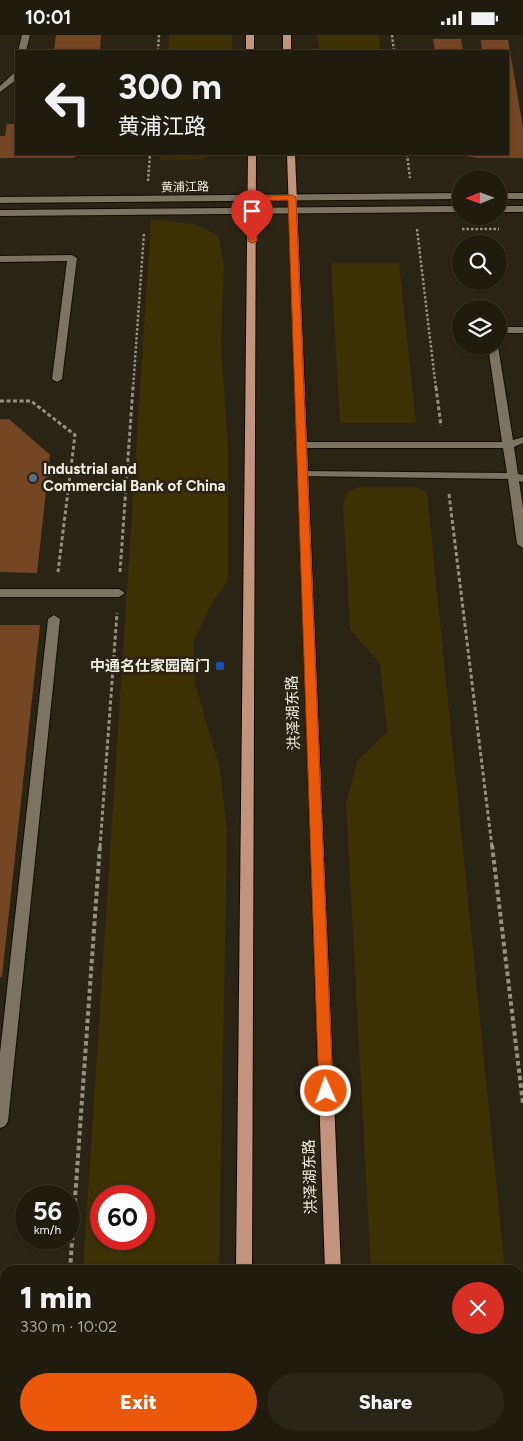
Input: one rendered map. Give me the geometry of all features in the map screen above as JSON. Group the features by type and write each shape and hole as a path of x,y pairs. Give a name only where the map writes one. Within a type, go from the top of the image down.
{"main road":[{"path":"250,35 250,50"},
{"path":"287,35 287,50"},
{"path":"244,1265 252,155"},
{"name":"洪泽湖东路","path":"291,155 333,1265"}],"street":[{"path":"22,50 26,35"},
{"path":"0,90 15,77"},
{"name":"黄浦江路","path":"0,213 146,212 413,196 452,196"},
{"path":"508,196 523,196"},
{"name":"黄浦江路","path":"0,200 147,200 253,205"},
{"name":"黄浦江路","path":"292,204 452,209"},
{"path":"508,209 523,209"},
{"path":"0,259 72,258 57,379"},
{"path":"507,330 523,330"},
{"path":"494,355 508,445 518,478 523,544"},
{"path":"301,445 508,445 523,440"},
{"path":"302,474 447,475 518,478"},
{"path":"0,593 118,593"},
{"path":"0,1121 54,619"}],"path":[{"path":"158,50 159,35"},
{"path":"392,35 394,50"},
{"path":"147,200 150,155"},
{"path":"407,155 413,196"},
{"path":"414,209 443,445"},
{"path":"70,1265 146,212"},
{"path":"417,229 426,229"},
{"path":"456,229 504,229"},
{"path":"0,401 31,401 75,435 55,593"},
{"path":"447,475 523,1104"}],"shaded area":[{"path":"169,35 232,35 232,50 168,50"},
{"path":"317,35 379,35 380,50 320,50"},
{"path":"161,155 211,155 202,159 160,160"},
{"path":"151,219 194,224 218,235 224,265 221,344 228,449 228,580 210,607 193,642 195,683 220,769 227,832 219,1265 83,1265"},
{"path":"331,263 399,263 416,423 340,423"},
{"path":"358,487 415,487 427,492 504,1265 371,1265 346,803 358,760 387,732 380,664 350,629 343,505 347,493"}],"building":[{"path":"56,35 101,35 100,50 54,50"},
{"path":"433,39 461,39 463,50 435,50"},
{"path":"481,40 508,40 523,128 523,158 477,158 460,155 509,155 509,50 482,50"},
{"path":"7,124 15,124 15,155 80,155 72,158 0,158 0,136 5,136"},
{"path":"0,419 9,419 50,455 37,573 0,572"},
{"path":"0,625 40,625 2,977 0,977"}],"place":[{"name":"Industrial and Commercial Bank of China","path":"33,478"},
{"name":"中通名仕家园南门","path":"220,666"}],"route":[{"path":"252,241 253,198 292,197 326,1091"}]}
